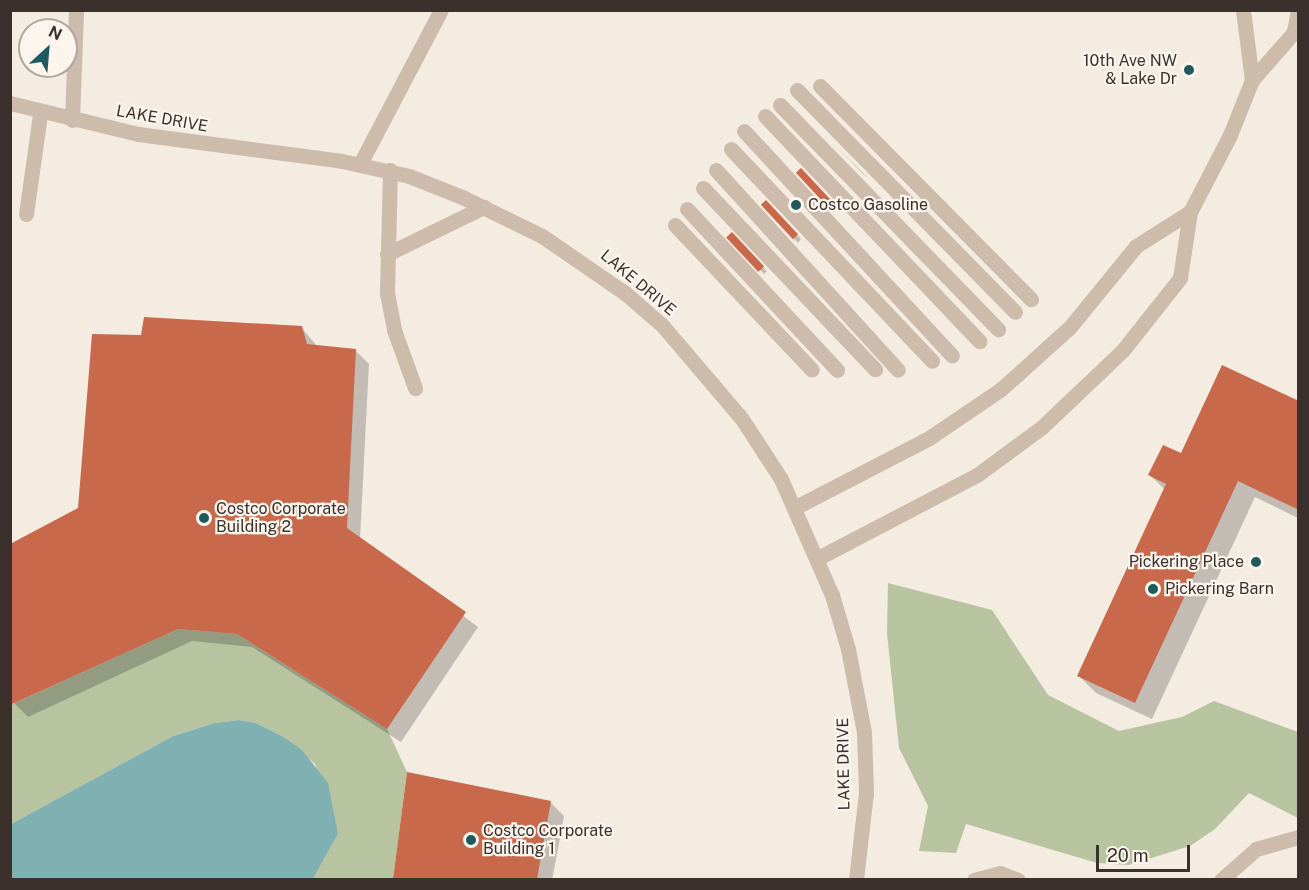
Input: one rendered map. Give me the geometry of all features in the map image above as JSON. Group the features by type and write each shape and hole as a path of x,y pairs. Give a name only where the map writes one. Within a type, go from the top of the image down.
{"street":[{"path":"72,120 76,10"},
{"path":"360,164 441,10"},
{"path":"1243,10 1252,80"},
{"path":"818,558 977,475 1068,405 1123,350 1180,278 1190,212 1230,135 1252,80 1294,32 1298,10"},
{"path":"820,86 1031,299"},
{"path":"797,90 1014,312"},
{"name":"LAKE DRIVE","path":"10,103 40,114 196,143 360,164 390,170 484,207 585,263 662,325 742,419 796,507 818,558 848,649 864,732 866,793 856,879"},
{"path":"780,105 998,329"},
{"path":"26,214 40,114"},
{"path":"765,116 979,341"},
{"path":"744,131 952,356"},
{"path":"731,149 932,361"},
{"path":"390,170 387,292 394,330 415,388"},
{"path":"716,170 898,370"},
{"path":"703,188 875,369"},
{"path":"387,254 484,207"},
{"path":"687,209 837,370"},
{"path":"796,507 929,438 1000,390 1070,327 1136,246 1190,212"},
{"path":"675,225 812,369"},
{"path":"1221,879 1256,849 1299,837"},
{"path":"974,879 1000,873 1018,879"}],"green space":[{"path":"888,583 992,610 1048,695 1119,731 1182,717 1214,701 1298,732 1298,818 1249,793 1215,829 1190,846 1129,865 1097,863 966,824 956,853 919,851 928,806 899,748 887,633"},
{"path":"178,629 237,634 387,729 407,772 393,879 313,879 338,834 315,764 282,736 256,723 239,720 215,723 173,736 11,824 10,699 13,704"}],"water":[{"path":"239,720 256,723 282,736 302,750 328,783 338,834 313,879 11,879 11,824 173,736 215,723"}],"building":[{"path":"801,168 833,202 828,207 796,173"},
{"path":"766,200 798,234 793,239 761,205"},
{"path":"732,232 764,266 758,272 726,237"},
{"name":"Costco Corporate Building 2","path":"144,317 302,326 307,344 356,349 347,528 466,612 387,729 237,634 178,629 10,705 10,544 78,508 92,334 141,335"},
{"name":"Pickering Barn","path":"1222,365 1299,401 1299,510 1238,481 1135,703 1077,676 1166,484 1148,475 1163,445 1181,453"},
{"name":"Costco Corporate Building 1","path":"407,772 551,801 537,879 393,879"}],"place":[{"name":"10th Ave NW & Lake Dr","path":"1189,70"},
{"name":"Costco Gasoline","path":"796,205"},
{"name":"Costco Corporate Building 2","path":"204,518"},
{"name":"Pickering Place","path":"1256,562"},
{"name":"Pickering Barn","path":"1153,589"},
{"name":"Costco Corporate Building 1","path":"471,840"}]}
